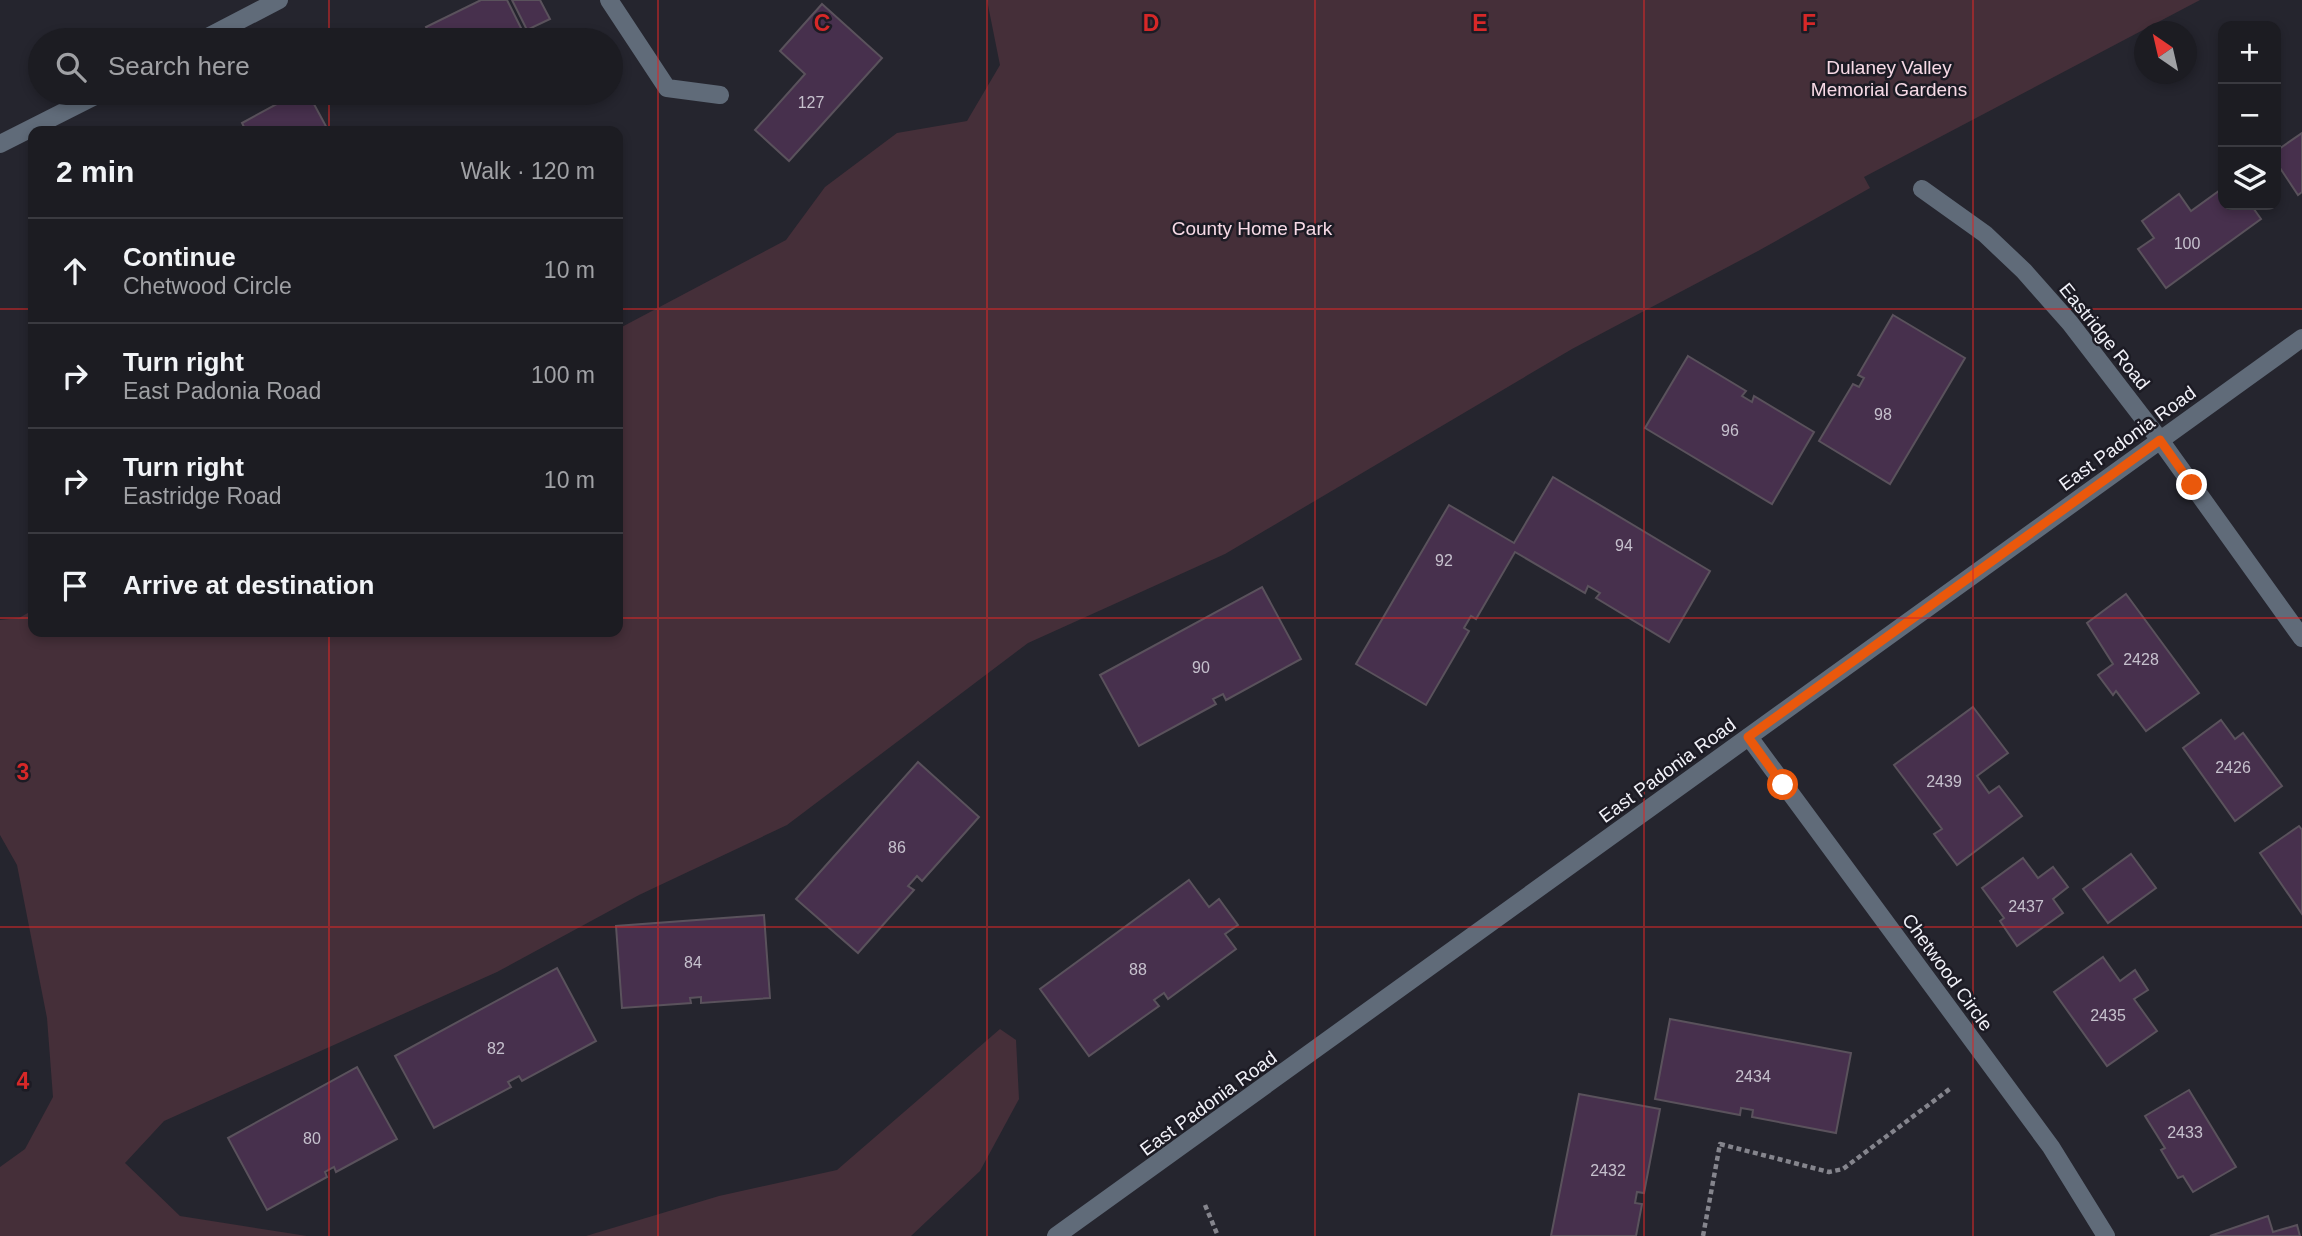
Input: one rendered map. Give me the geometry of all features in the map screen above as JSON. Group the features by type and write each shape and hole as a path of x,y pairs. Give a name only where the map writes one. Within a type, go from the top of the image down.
{"street":[{"path":"225,28 279,0"},
{"path":"609,0 667,88 720,95"},
{"path":"36,126 77,105"},
{"path":"0,144 28,130"},
{"name":"Eastridge Road","path":"1922,189 1984,234 2024,271 2070,323 2160,440 2302,638"},
{"name":"East Padonia Road","path":"1056,1236 2302,338"},
{"name":"Chetwood Circle","path":"1748,737 2051,1147 2106,1236"}],"path":[{"path":"1703,1236 1720,1144 1829,1172 1843,1169 1951,1088"},
{"path":"1205,1205 1219,1236"}],"green space":[{"path":"987,0 2200,0 2160,21 2134,21 2134,35 1864,177 1870,188 1758,251 1572,349 1225,554 1028,643 787,825 639,895 497,972 164,1121 125,1163 180,1216 307,1236 0,1236 0,1167 25,1149 53,1097 47,1018 17,865 0,835 0,620 19,618 28,613 28,637 623,637 623,326 786,240 825,187 897,133 967,121 1000,65"},
{"path":"1000,1029 1016,1040 1019,1099 980,1171 911,1236 586,1236 719,1196 837,1170"}],"building":[{"path":"481,0 507,0 521,28 426,28"},
{"path":"512,0 540,0 550,19 526,28"},
{"path":"822,4 882,58 789,161 755,130 805,74 780,51"},
{"path":"275,105 314,105 326,126 244,126 242,123"},
{"path":"2302,133 2302,192 2298,195 2281,170 2281,148"},
{"path":"2218,192 2218,210 2255,210 2261,219 2166,288 2138,249 2154,238 2142,221 2179,194 2191,211"},
{"path":"1893,315 1965,358 1890,484 1819,441 1853,384 1859,387 1864,378 1858,375"},
{"path":"1688,356 1746,391 1742,396 1752,402 1754,396 1814,432 1772,504 1645,428"},
{"path":"1553,477 1710,571 1669,642 1596,598 1600,593 1588,586 1585,593 1515,552 1476,619 1471,616 1464,628 1469,631 1426,705 1356,664 1449,505 1514,543"},
{"path":"1262,587 1301,659 1226,700 1223,694 1213,699 1216,704 1139,746 1100,675"},
{"path":"2126,594 2199,693 2146,731 2116,691 2113,695 2098,675 2113,664 2087,623"},
{"path":"1973,707 2008,753 1977,776 1989,793 1999,786 2022,816 1957,865 1934,834 1942,829 1894,765"},
{"path":"2221,720 2235,739 2243,733 2282,786 2235,821 2183,748"},
{"path":"918,762 979,817 922,881 917,876 908,886 914,890 858,953 796,899"},
{"path":"2299,826 2302,830 2302,914 2260,853"},
{"path":"2131,854 2156,888 2108,923 2083,889"},
{"path":"2023,858 2038,878 2053,867 2068,887 2053,899 2063,913 2017,946 2000,921 2004,918 1982,888"},
{"path":"1189,880 1209,907 1219,899 1238,925 1225,934 1236,949 1168,999 1164,993 1154,1000 1159,1006 1089,1056 1040,989"},
{"path":"764,915 770,998 701,1003 701,997 690,998 691,1003 622,1008 616,926"},
{"path":"2103,957 2120,981 2135,970 2148,990 2134,999 2157,1031 2107,1066 2054,992"},
{"path":"557,968 596,1041 522,1081 519,1076 508,1082 511,1087 434,1128 395,1056"},
{"path":"1670,1019 1851,1053 1836,1133 1752,1117 1753,1110 1741,1108 1740,1115 1655,1099"},
{"path":"357,1067 397,1139 336,1172 334,1167 325,1172 327,1177 267,1210 228,1138"},
{"path":"2189,1090 2236,1167 2193,1192 2183,1176 2178,1178 2161,1150 2165,1148 2145,1116"},
{"path":"1579,1094 1660,1109 1644,1193 1637,1192 1635,1203 1642,1204 1636,1236 1551,1236"},
{"path":"2268,1216 2273,1232 2297,1225 2300,1236 2210,1236"}],"route":[{"path":"1783,785 1748,737 2160,440 2192,485"}],"park label":[{"name":"Dulaney Valley Memorial Gardens","path":"1889,78"},
{"name":"County Home Park","path":"1252,228"}]}
